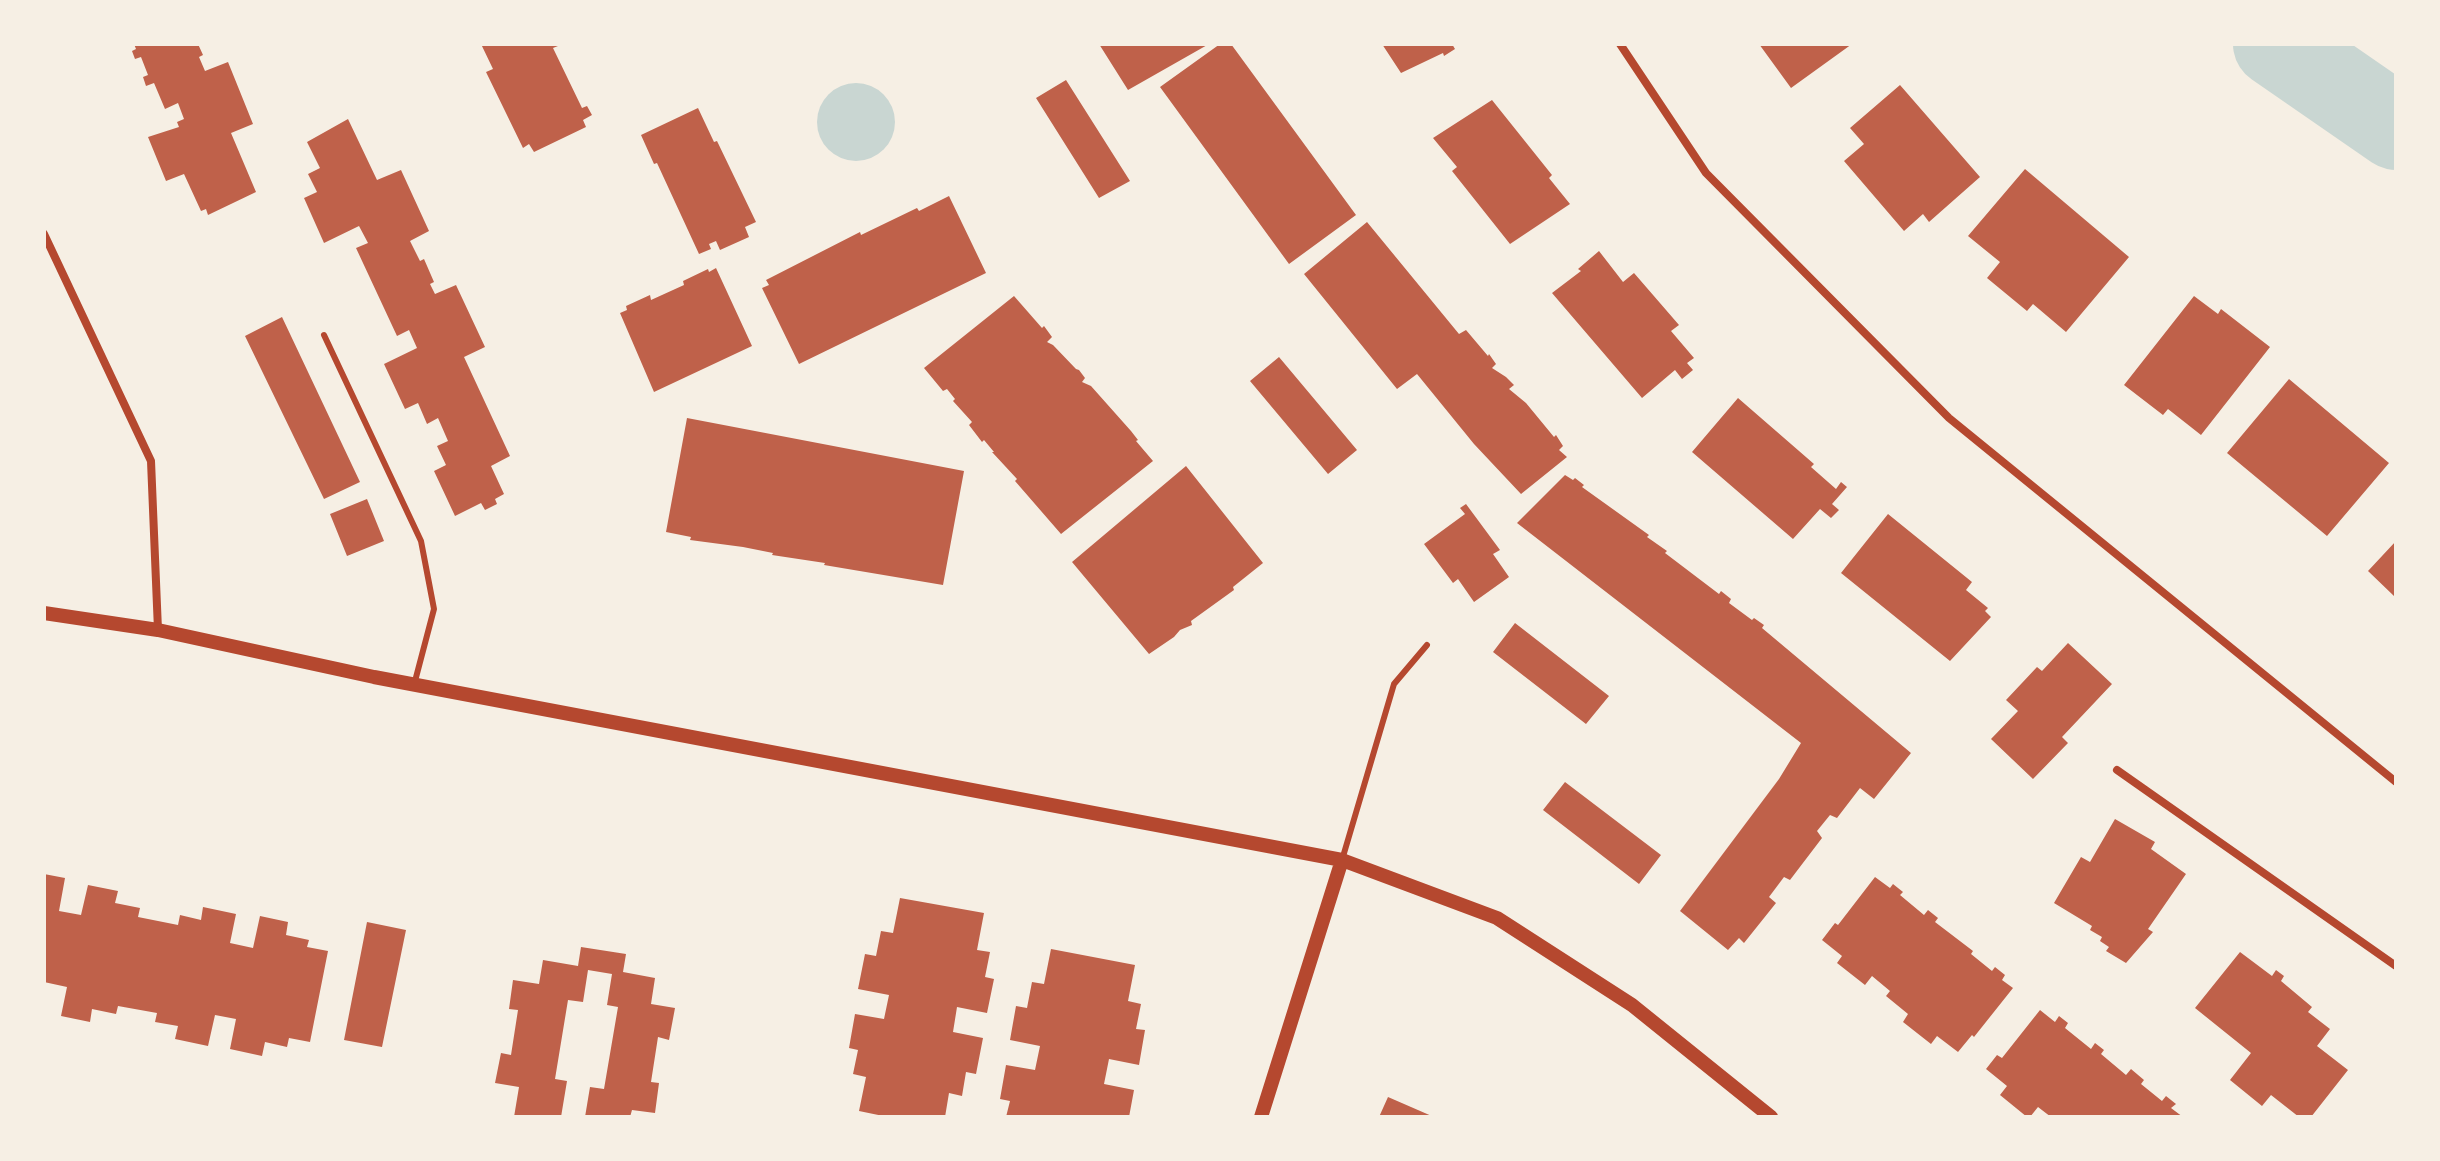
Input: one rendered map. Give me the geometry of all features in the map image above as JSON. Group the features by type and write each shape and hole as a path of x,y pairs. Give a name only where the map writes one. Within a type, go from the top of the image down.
{"street":[{"path":"1620,44 1706,173 1949,418 2396,782"},
{"path":"44,234 151,461 158,630"},
{"path":"44,613 158,630 414,685 1342,860 1497,918 1632,1005 1771,1117"},
{"path":"2117,770 2396,966"},
{"path":"1261,1117 1342,860"}],"lane":[{"path":"324,335 421,541 434,609 414,685"},
{"path":"1342,860 1394,684 1427,645"}],"shaded area":[{"path":"856,83 871,86 888,100 895,122 892,137 878,154 856,161 841,158 824,144 817,122 820,107 834,90"}],"building":[{"path":"134,44 198,44 205,71 228,62 253,124 231,133 256,192 208,215 206,209 201,211 184,174 166,181 148,137 179,127 177,122 184,119 178,103 165,109 154,83 146,86 143,77 148,75 141,57 135,59 132,51 136,49"},
{"path":"481,44 563,44 553,48 582,108 587,106 592,115 583,120 586,127 534,152 529,144 523,148 486,72 493,69"},
{"path":"1099,44 1209,44 1128,90"},
{"path":"1220,44 1231,44 1356,215 1289,264 1160,87"},
{"path":"1382,44 1452,44 1455,49 1401,73"},
{"path":"1759,44 1852,44 1791,88"},
{"path":"1066,80 1130,181 1099,198 1036,98"},
{"path":"1900,85 1980,177 1929,222 1923,214 1904,231 1844,161 1864,144 1850,128"},
{"path":"1492,100 1552,175 1549,178 1570,204 1510,244 1452,171 1457,167 1433,138"},
{"path":"698,108 756,222 745,227 749,237 720,250 716,241 709,244 711,249 699,254 641,135"},
{"path":"348,119 377,180 401,170 429,231 410,241 420,261 424,259 434,282 430,284 435,294 456,285 485,347 464,357 510,456 491,466 504,494 495,499 497,504 485,510 481,503 455,516 434,471 446,465 437,446 448,441 438,418 427,424 418,403 405,409 384,364 417,348 409,330 397,336 356,248 368,243 359,226 324,243 304,198 317,192 308,174 320,168 307,142"},
{"path":"2025,169 2129,257 2066,332 2033,304 2027,311 1987,278 2000,262 1968,236"},
{"path":"949,196 986,273 799,364 762,288 769,285 766,280 860,232 861,235"},
{"path":"1367,222 1459,334 1466,330 1489,354 1496,364 1492,368 1514,385 1509,389 1526,403 1563,446 1559,450 1567,457 1521,494 1474,444 1417,374 1397,389 1304,274"},
{"path":"1599,251 1623,282 1634,273 1679,325 1671,331 1694,358 1687,363 1693,370 1682,379 1675,370 1642,398 1552,293 1581,271 1578,269"},
{"path":"716,268 752,346 654,392 620,313 627,310 626,306 650,295 651,300 684,285 683,281"},
{"path":"1014,296 1052,337 1047,342 1079,370 1085,378 1082,382 1091,386 1153,461 1061,534 984,440 982,442 969,425 972,422 953,401 955,399 947,389 943,391 924,368"},
{"path":"2194,296 2218,314 2221,309 2270,347 2201,435 2168,409 2163,415 2124,385"},
{"path":"282,317 360,482 324,499 245,336"},
{"path":"1279,357 1357,450 1328,474 1250,381"},
{"path":"2289,379 2389,463 2327,536 2227,453"},
{"path":"1738,398 1814,464 1811,467 1836,489 1841,482 1847,487 1832,504 1839,510 1831,518 1820,509 1793,539 1692,452"},
{"path":"687,418 964,471 943,585 690,540 691,537 666,532"},
{"path":"1186,466 1263,563 1233,587 1234,590 1191,621 1192,625 1180,630 1149,654 1072,562"},
{"path":"1565,475 1573,480 1575,478 1584,485 1582,487 1649,535 1647,537 1667,551 1665,553 1719,594 1721,591 1731,599 1729,603 1764,625 1762,628 1911,753 1874,799 1860,788 1837,818 1830,815 1817,831 1822,838 1790,880 1784,877 1769,897 1776,903 1744,943 1739,938 1728,950 1680,911 1779,779 1801,743 1517,523"},
{"path":"367,499 384,541 347,556 330,514"},
{"path":"1466,504 1500,550 1493,554 1509,577 1474,602 1458,579 1453,583 1424,544 1465,514 1460,508"},
{"path":"1888,514 1972,582 1966,590 1988,608 1985,611 1991,617 1950,661 1841,573"},
{"path":"2396,541 2396,594 2394,596 2368,571"},
{"path":"1515,623 1609,696 1586,724 1493,652"},
{"path":"2068,643 2112,684 2062,737 2068,743 2033,779 1991,739 2018,711 2006,700 2037,667 2042,671"},
{"path":"1565,782 1661,855 1639,884 1543,810"},
{"path":"2115,819 2155,842 2151,849 2186,874 2148,929 2153,932 2126,963 2106,951 2109,947 2100,941 2102,937 2090,930 2092,926 2054,903 2081,857 2090,862"},
{"path":"44,874 65,878 59,911 81,915 88,885 118,891 115,903 140,908 138,917 178,925 180,915 201,920 203,907 236,914 230,943 253,948 260,916 288,922 286,935 309,940 307,947 328,951 310,1042 289,1038 287,1047 265,1042 262,1056 230,1049 236,1019 215,1015 208,1046 175,1039 178,1026 155,1022 157,1013 118,1006 116,1014 92,1009 90,1022 61,1016 67,987 44,982"},
{"path":"1875,877 1890,888 1893,884 1903,892 1900,895 1924,915 1928,910 1938,918 1935,922 1973,951 1971,954 1992,971 1995,967 2005,975 2002,980 2013,988 1958,1052 1937,1036 1931,1044 1903,1022 1908,1014 1886,996 1890,991 1872,976 1865,985 1837,963 1842,956 1822,940 1835,923 1838,925"},
{"path":"900,898 984,913 977,950 990,952 985,977 994,979 987,1013 957,1007 953,1032 983,1038 976,1074 966,1072 962,1096 949,1093 945,1117 888,1117 859,1111 866,1077 853,1074 858,1050 849,1048 855,1014 884,1019 889,995 858,989 865,954 876,956 881,931 893,933"},
{"path":"367,922 406,930 382,1047 344,1040"},
{"path":"581,947 626,954 623,972 655,978 651,1004 675,1008 669,1040 658,1037 651,1082 659,1083 655,1113 632,1110 630,1117 585,1117 590,1087 604,1089 618,1007 607,1005 612,974 588,970 583,1002 568,1000 555,1079 567,1081 561,1117 514,1117 519,1087 495,1083 501,1053 511,1055 518,1010 509,1009 513,980 539,984 543,960 578,966"},
{"path":"1051,949 1135,965 1128,1001 1141,1004 1136,1029 1145,1030 1139,1065 1109,1059 1104,1084 1134,1090 1129,1117 1006,1117 1010,1101 1000,1099 1006,1065 1035,1070 1040,1046 1010,1040 1016,1006 1027,1008 1032,982 1044,984"},
{"path":"2240,952 2272,976 2276,970 2284,976 2281,981 2312,1007 2308,1012 2330,1029 2317,1046 2348,1070 2311,1117 2299,1117 2271,1095 2262,1106 2230,1080 2251,1053 2195,1008"},
{"path":"2040,1010 2055,1022 2059,1016 2068,1023 2065,1028 2091,1049 2095,1043 2104,1050 2101,1054 2126,1075 2131,1069 2144,1080 2141,1084 2162,1101 2166,1096 2176,1104 2171,1108 2183,1117 2051,1117 2038,1107 2027,1117 2000,1095 2007,1086 1986,1069 1997,1055 2002,1058"},
{"path":"1388,1097 1434,1117 1379,1117"}],"waterway":[{"path":"2276,44 2396,127"}]}
